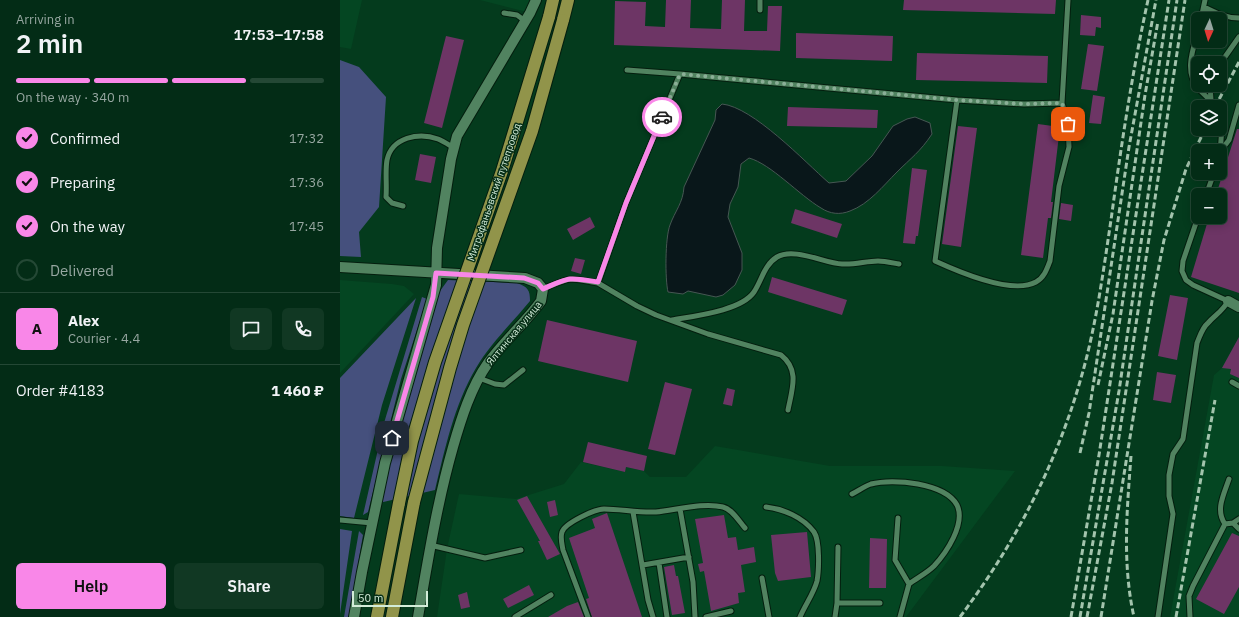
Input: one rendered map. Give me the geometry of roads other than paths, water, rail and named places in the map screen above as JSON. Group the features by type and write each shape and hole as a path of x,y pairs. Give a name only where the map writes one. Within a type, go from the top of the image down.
{"main road":[{"name":"Митрофаньевский путепровод","path":"377,617 398,504 412,442 435,362 517,126 553,0"},
{"name":"Митрофаньевский путепровод","path":"392,617 414,502 450,368 463,326 532,131 548,80 568,0"}],"street":[{"path":"354,617 372,523 395,425 433,297 436,257 451,159 457,136 536,0"},
{"name":"Ялтинская улица","path":"340,267 524,278 538,283 543,289 542,301 488,364 479,378 457,434 430,545 418,617"},
{"path":"1228,301 1239,307"}],"lane":[{"path":"760,0 760,10"},
{"path":"957,100 936,262 977,280 1026,286 1037,281 1046,272 1050,261 1059,186 1069,147 1068,124 1062,103 1068,0"},
{"path":"1203,12 1206,0"},
{"path":"1204,7 1230,18 1239,18"},
{"path":"504,13 517,15 525,21"},
{"path":"1226,56 1239,37"},
{"path":"1195,48 1190,70 1193,80 1210,100"},
{"path":"627,70 957,100 1024,104 1062,103"},
{"path":"598,282 626,203 680,74"},
{"path":"1210,92 1210,100"},
{"path":"1226,144 1229,140 1239,105"},
{"path":"403,206 392,203 386,197 388,159 395,145 408,137 425,137 438,139 454,148"},
{"path":"1158,617 1172,514 1169,496 1169,475 1173,454 1183,439 1197,343 1207,323 1224,309 1228,301 1193,286 1186,280 1182,271 1183,261 1196,224"},
{"path":"671,320 734,306 746,301 754,292 764,271 778,256 789,254 802,255 841,264 856,264 878,261 899,264"},
{"path":"543,289 567,278 598,282 637,306 671,320 708,334 781,355 789,361 793,370 793,382 788,410"},
{"path":"479,378 495,384 504,384 523,370"},
{"path":"1232,382 1239,386"},
{"path":"1225,524 1221,518 1220,509 1229,479"},
{"path":"852,494 871,484 890,482 914,484 941,492 950,498 957,506 959,516 958,527 954,538 934,566 909,584 900,617"},
{"path":"588,617 563,550 561,539 563,530 568,525 594,511 603,509 633,512 714,505 725,507 744,528"},
{"path":"766,507 788,512 808,526 814,532 818,540 817,580 800,617"},
{"path":"680,509 693,582 695,617"},
{"path":"633,512 648,600 653,617"},
{"path":"898,518 895,560 909,584"},
{"path":"1225,524 1233,523 1239,519"},
{"path":"340,520 372,523"},
{"path":"1233,523 1239,529"},
{"path":"1190,617 1189,596 1225,524"},
{"path":"430,545 485,558 521,550"},
{"path":"835,617 838,603 838,547"},
{"path":"643,565 689,557"},
{"path":"659,563 667,617"},
{"path":"762,578 769,617"},
{"path":"515,617 551,594"},
{"path":"838,603 880,603"},
{"path":"706,617 731,611"}],"railway":[{"path":"960,617 998,562 1031,504 1046,473 1071,411 1086,359 1099,300 1127,110 1148,0"},
{"path":"1080,453 1089,413 1129,147 1156,0"},
{"path":"1071,617 1099,455 1169,0"},
{"path":"1080,617 1119,391 1177,0"},
{"path":"1087,617 1112,483 1185,0"},
{"path":"1098,385 1113,314 1145,95 1158,21"},
{"path":"1219,100 1239,62"},
{"path":"1101,617 1152,301 1164,240 1186,169 1202,136"},
{"path":"1176,617 1215,400"},
{"path":"1131,456 1126,536 1128,577 1134,617"}]}
